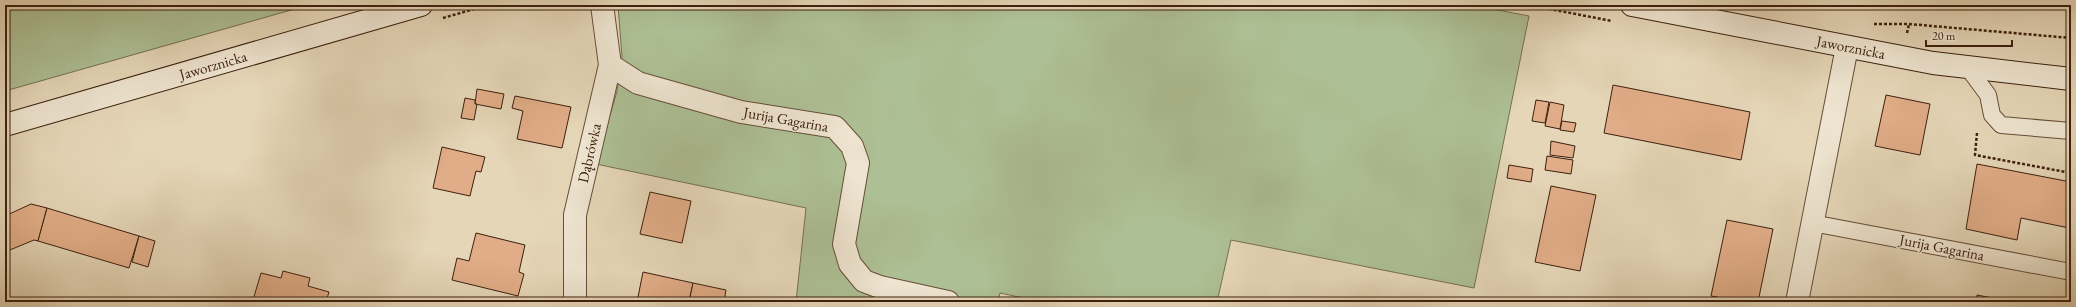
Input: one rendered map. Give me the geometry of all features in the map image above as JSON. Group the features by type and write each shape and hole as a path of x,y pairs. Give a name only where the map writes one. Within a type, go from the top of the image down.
{"street":[{"name":"Jaworznicka","path":"5,125 421,5"},
{"name":"Dąbrówka","path":"575,302 575,215 610,65 602,5"},
{"name":"Jaworznicka","path":"1632,5 1847,47 1968,68 2071,79"},
{"path":"1797,302 1847,47"},
{"name":"Jurija Gagarina","path":"610,65 638,83 741,112 835,127 852,146 858,163 844,244 850,264 864,281 880,287 948,302"}],"lane":[{"path":"1968,68 1988,94 1992,114 2001,125 2071,131"},
{"name":"Jurija Gagarina","path":"1812,223 2071,272"}],"path":[{"path":"1866,24 1910,24 2071,38"}],"green space":[{"path":"5,5 309,5 5,91"},
{"path":"618,5 1472,5 1529,16 1474,288 1231,240 1217,302 1042,302 1000,293 998,302 796,302 806,208 596,164 617,91 622,57"}],"building":[{"path":"1613,85 1750,112 1741,160 1604,133"},
{"path":"477,89 504,94 501,109 475,104"},
{"path":"1886,95 1930,104 1920,155 1875,146"},
{"path":"515,96 571,107 562,148 517,139 523,111 512,108"},
{"path":"465,98 475,100 475,104 477,104 474,120 461,118"},
{"path":"1536,100 1549,102 1545,123 1532,121"},
{"path":"1550,102 1564,105 1560,129 1545,126"},
{"path":"1562,121 1576,123 1574,132 1560,130"},
{"path":"1551,141 1575,146 1573,158 1550,155"},
{"path":"442,147 485,157 481,172 476,171 470,196 433,188"},
{"path":"1547,156 1573,160 1571,174 1545,170"},
{"path":"1977,164 2071,182 2071,241 2067,240 2069,228 2021,218 2017,240 1966,229"},
{"path":"1509,165 1533,169 1531,182 1507,178"},
{"path":"1551,186 1596,195 1580,271 1535,262"},
{"path":"650,192 691,201 682,243 640,234"},
{"path":"31,204 47,208 38,241 34,240 5,252 5,216"},
{"path":"47,208 139,236 129,268 38,241"},
{"path":"1727,220 1773,229 1758,302 1745,302 1711,296"},
{"path":"476,233 525,245 519,272 524,274 518,296 452,280 457,258 469,261"},
{"path":"139,236 155,241 148,267 132,262"},
{"path":"283,271 310,278 308,286 329,292 326,302 260,302 253,300 261,273 281,278"},
{"path":"643,272 693,283 689,302 637,302"},
{"path":"693,283 726,290 724,302 689,302"},
{"path":"1977,295 2013,302 1976,302"}]}
